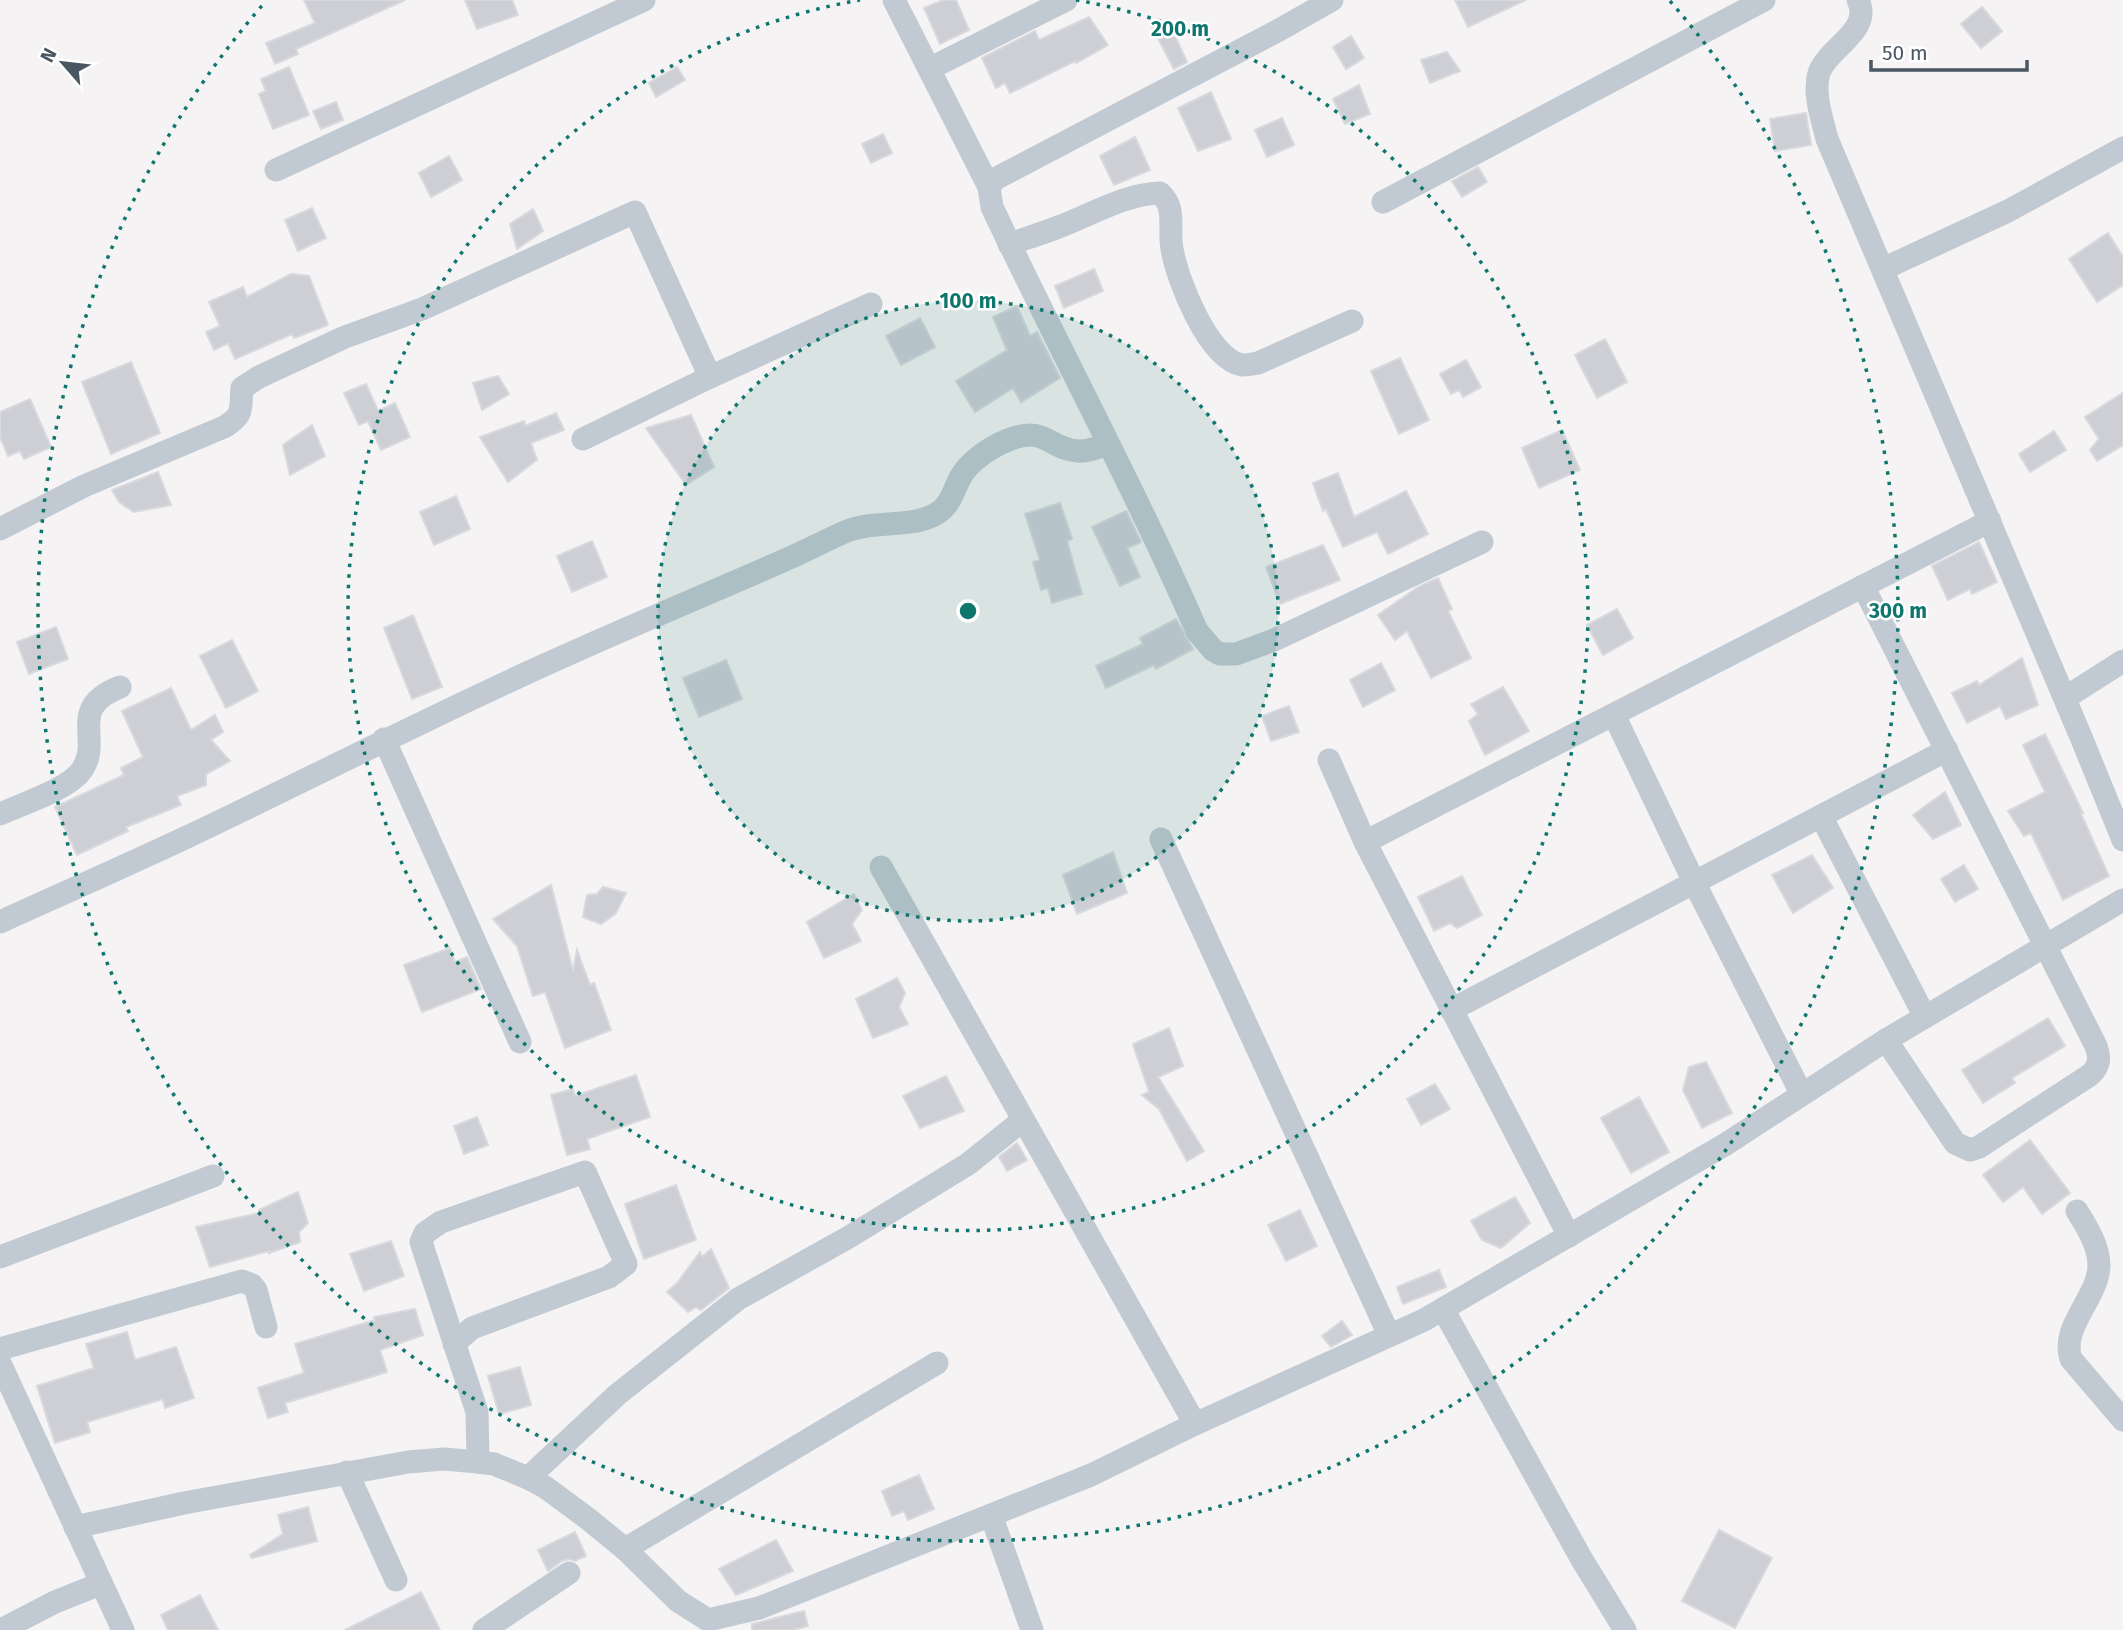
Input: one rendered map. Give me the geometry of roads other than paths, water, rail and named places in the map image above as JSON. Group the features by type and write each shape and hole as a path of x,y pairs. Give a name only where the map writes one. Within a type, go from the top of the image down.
{"street":[{"path":"276,170 644,0"},
{"path":"894,0 989,187 992,207 1009,244 1156,536 1197,631 1206,644 1220,654 1236,654 1482,542"},
{"path":"929,69 1066,0"},
{"path":"989,187 995,179 1294,9 1332,0"},
{"path":"1382,202 1764,0"},
{"path":"1858,0 1861,20 1820,70 1817,82 1827,139 2123,840"},
{"path":"1883,269 2008,211 2123,148"},
{"path":"1009,244 1061,227 1126,199 1147,193 1160,193 1167,200 1170,209 1171,248 1188,299 1215,347 1228,359 1242,365 1258,363 1352,321"},
{"path":"0,529 84,486 224,427 238,418 242,409 242,388 259,377 356,332 434,304 635,212 710,377"},
{"path":"583,439 710,377 871,304"},
{"path":"0,922 189,835 384,739 542,666 787,560 850,529 933,516 946,508 956,494 959,480 967,468 1009,440 1037,434 1058,445 1078,451 1088,451 1108,443"},
{"path":"1365,842 1990,521"},
{"path":"1863,586 2095,1044 2099,1055 2098,1067 2090,1075 1979,1147 1970,1150 1958,1146 1886,1040"},
{"path":"2065,698 2123,661"},
{"path":"0,814 63,785 81,772 87,756 88,720 92,709 102,696 120,687"},
{"path":"1614,715 1801,1093"},
{"path":"384,739 520,1042"},
{"path":"1451,1010 1947,750"},
{"path":"1329,760 1365,842 1569,1236"},
{"path":"1821,816 1925,1017"},
{"path":"1161,839 1389,1335"},
{"path":"880,867 1195,1424"},
{"path":"75,1527 184,1503 408,1461 444,1459 494,1464 528,1478 571,1505 625,1549 678,1601 710,1625 759,1608 1091,1475 1443,1309 1726,1144 1886,1040 2123,900"},
{"path":"528,1478 618,1394 738,1299 849,1237 968,1164 1023,1121"},
{"path":"454,1344 472,1328 609,1277 626,1264 585,1172 441,1222 425,1233 421,1242 454,1344 477,1412 478,1462"},
{"path":"0,1257 213,1176"},
{"path":"2077,1211 2091,1233 2099,1264 2097,1280 2074,1327 2068,1351 2071,1359 2123,1420"},
{"path":"0,1349 242,1281 256,1290 266,1327"},
{"path":"1443,1309 1581,1559 1625,1630"},
{"path":"0,1363 123,1630"},
{"path":"625,1549 937,1363"},
{"path":"347,1472 396,1580"},
{"path":"991,1515 1032,1630"},
{"path":"484,1630 569,1573"},
{"path":"1,1630 55,1602 100,1584"}]}
